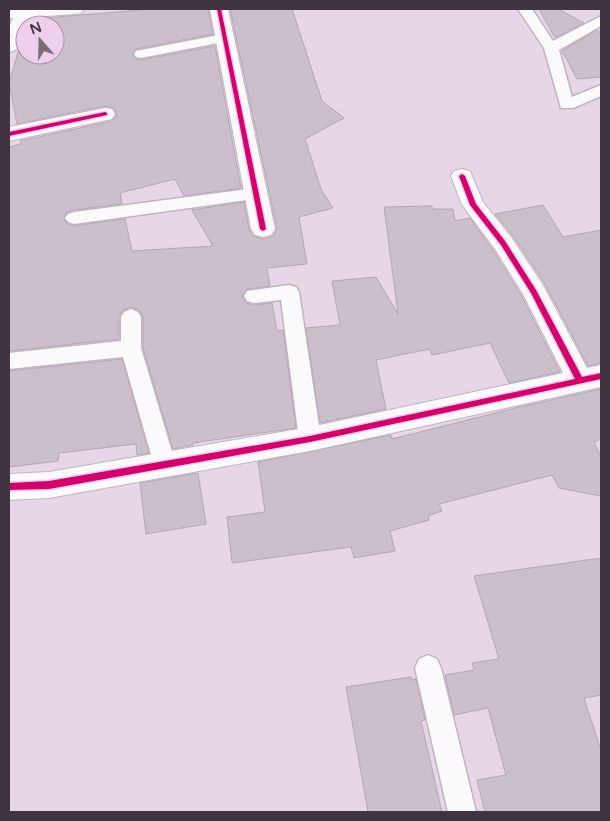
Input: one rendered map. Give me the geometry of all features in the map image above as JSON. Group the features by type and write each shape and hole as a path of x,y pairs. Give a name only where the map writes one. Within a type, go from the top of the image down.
{"street":[{"path":"9,46 16,11 74,9"},
{"path":"218,9 263,229"},
{"path":"9,134 105,114"},
{"path":"9,487 49,485 310,439 590,379 503,243 473,205 462,176"}],"lane":[{"path":"524,9 550,48 567,105 601,90"},
{"path":"550,48 601,20"},
{"path":"141,54 224,38"},
{"path":"74,218 256,194"},
{"path":"254,296 289,292 310,439"},
{"path":"131,317 132,348 165,465"},
{"path":"9,361 132,348"},
{"path":"428,668 462,812"}],"building":[{"path":"152,9 208,9 213,34 136,49 132,55 136,59 141,60 215,46 241,188 184,196 175,179 120,193 122,204 73,210 66,213 64,219 67,224 74,226 125,219 132,251 213,246 192,210 244,202 249,229 253,236 263,239 273,236 277,229 230,9 292,9 322,101 344,118 305,139 321,189 333,208 299,217 307,264 267,268 270,286 247,289 242,297 246,303 253,305 272,303 277,331 283,330 296,428 193,443 193,445 173,449 143,348 143,316 139,310 132,307 123,310 119,316 119,339 9,351 9,147 21,144 20,141 112,121 117,115 114,108 105,106 17,124 9,83 15,63 15,65 65,65 65,16"},
{"path":"539,9 558,9 584,23 555,38"},
{"path":"597,30 601,33 601,77 577,79 562,51"},
{"path":"543,205 563,237 601,230 601,363 588,366 545,284 513,236 495,214"},
{"path":"432,206 432,209 453,209 455,221 470,218 493,250 522,297 560,372 509,383 490,343 432,355 429,349 376,360 386,409 320,423 306,328 340,325 332,281 376,277 398,314 384,207"},
{"path":"122,359 149,453 137,455 136,444 59,453 58,461 9,467 9,371"},
{"path":"601,389 601,439 594,442 601,457 601,496 559,488 552,475 439,504 442,511 428,516 429,520 390,531 395,551 354,558 351,547 232,563 227,517 265,512 258,462 391,435 392,439 515,408"},
{"path":"198,473 206,524 146,534 140,483"},
{"path":"601,558 601,695 584,698 601,750 601,812 485,812 477,780 506,775 488,708 454,715 445,675 474,670 472,663 499,659 474,576"},
{"path":"411,677 412,680 416,679 425,720 421,721 442,812 368,812 346,687"}],"cycle path":[{"path":"219,9 263,229"},
{"path":"9,134 105,114"},
{"path":"462,176 473,205 503,243 534,292 580,381"},
{"path":"9,487 49,485 310,439 601,376"}]}
